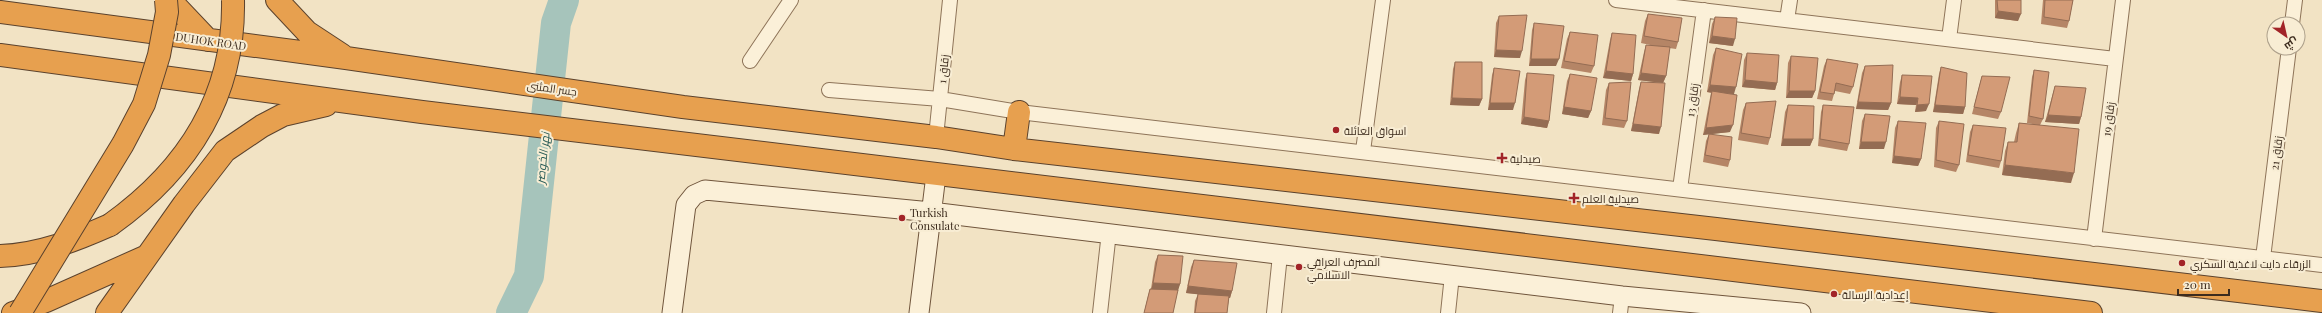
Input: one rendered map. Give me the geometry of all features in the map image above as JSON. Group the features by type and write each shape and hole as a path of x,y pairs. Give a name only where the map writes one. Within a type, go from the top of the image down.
{"highway":[{"path":"20,313 123,144 144,104 159,55 167,12 166,0"},
{"path":"170,0 208,40"},
{"path":"0,256 43,250 78,240 110,224 140,204 166,179 188,150 206,119 220,86 229,51 233,0"},
{"path":"277,0 307,32 346,58"},
{"name":"DUHOK ROAD","path":"0,12 346,58 422,70"},
{"path":"0,55 422,112 2091,313"},
{"name":"جسر المثنى","path":"422,70 683,107 936,137 1014,149 1724,230 2322,301"},
{"path":"107,313 184,204 226,151 262,126 283,115 303,108 344,102"},
{"path":"1014,149 1019,112"},
{"path":"13,313 28,308 147,256"}],"street":[{"path":"750,61 791,0"},
{"name":"زقاق 1","path":"936,137 950,0"},
{"path":"1363,151 1382,0"},
{"path":"1616,0 1637,1 2115,59"},
{"path":"1787,20 1790,0"},
{"path":"1949,39 1954,0"},
{"name":"زقاق 19","path":"2094,239 2122,0"},
{"path":"2293,16 2295,0"},
{"name":"زقاق 13","path":"1680,189 1704,10"},
{"name":"زقاق 21","path":"2263,258 2288,56"},
{"path":"829,90 940,100 1019,112 1363,151 2322,265"},
{"path":"919,313 936,175"},
{"path":"672,313 686,204 694,195 705,190 931,212 1109,232 1280,255 1452,275 1621,304 1801,313"},
{"path":"1100,313 1109,232"},
{"path":"1274,313 1280,255"},
{"path":"1448,313 1452,275"}],"building":[{"path":"1997,0 2021,0 2021,14 1998,11"},
{"path":"2045,0 2073,0 2069,21 2044,17"},
{"path":"1648,14 1682,18 1678,42 1644,36"},
{"path":"1527,15 1522,51 1496,50 1499,16"},
{"path":"1715,17 1737,18 1735,39 1712,36"},
{"path":"1534,23 1564,26 1559,59 1531,59"},
{"path":"1570,32 1598,35 1594,66 1564,61"},
{"path":"1612,33 1636,35 1633,74 1606,71"},
{"path":"1646,45 1670,47 1666,76 1641,73"},
{"path":"1716,48 1742,54 1736,87 1710,85"},
{"path":"1747,53 1779,55 1777,83 1745,80"},
{"path":"1791,56 1818,58 1815,91 1789,91"},
{"path":"1827,59 1858,64 1853,87 1836,83 1834,94 1820,92"},
{"path":"1455,62 1482,62 1482,99 1452,98"},
{"path":"1893,65 1891,103 1858,102 1865,66"},
{"path":"1941,67 1967,73 1965,107 1935,105"},
{"path":"1494,68 1520,71 1515,103 1490,103"},
{"path":"2034,70 2049,72 2043,119 2029,116"},
{"path":"1527,73 1554,75 1549,121 1524,117"},
{"path":"1570,74 1597,78 1591,111 1564,107"},
{"path":"1902,75 1932,76 1929,104 1917,105 1918,98 1900,97"},
{"path":"1982,76 2010,77 2001,112 1974,107"},
{"path":"1631,82 1627,121 1605,118 1609,83"},
{"path":"1641,82 1665,83 1661,127 1633,124"},
{"path":"2055,86 2086,88 2081,117 2048,115"},
{"path":"1712,91 1737,95 1733,125 1706,128"},
{"path":"1776,101 1770,138 1741,133 1746,103"},
{"path":"1788,105 1814,106 1813,139 1783,139"},
{"path":"1823,105 1854,107 1849,144 1820,139"},
{"path":"1865,114 1890,116 1886,142 1861,142"},
{"path":"1898,121 1926,123 1921,159 1894,156"},
{"path":"1939,121 1964,124 1959,165 1936,160"},
{"path":"2019,123 2079,129 2074,173 2005,165 2008,142 2017,142"},
{"path":"1973,125 2006,128 2001,161 1968,155"},
{"path":"1709,134 1732,137 1730,160 1705,155"},
{"path":"1158,255 1183,256 1180,284 1153,283"},
{"path":"1194,260 1237,263 1232,291 1188,286"},
{"path":"1150,289 1178,290 1173,313 1144,313"},
{"path":"1198,294 1229,296 1227,313 1195,313"}],"waterway":[{"name":"نهر الخوصر","path":"511,313 529,276 556,23 564,0"}],"place":[{"name":"اسواق العائلة","path":"1336,130"},
{"name":"صيدلية","path":"1502,158"},
{"name":"صيدلية العلم","path":"1574,198"},
{"name":"Turkish Consulate","path":"902,218"},
{"name":"الزرقاء دايت لاغذية السكري","path":"2182,263"},
{"name":"المصرف العراقي الاسلامي","path":"1299,267"},
{"name":"إعدادية الرسالة","path":"1834,294"}]}
